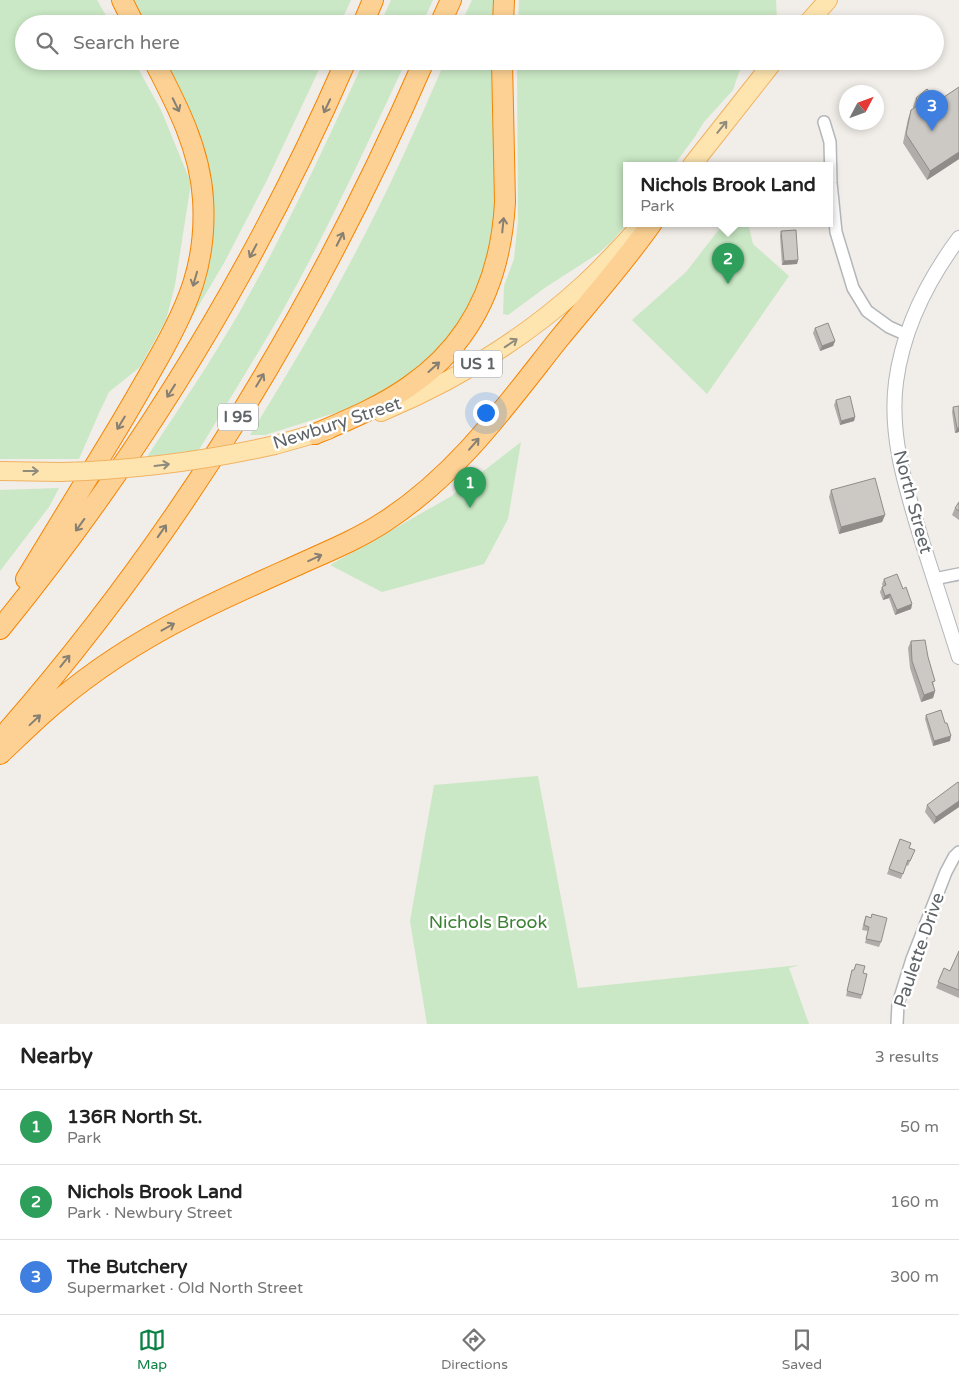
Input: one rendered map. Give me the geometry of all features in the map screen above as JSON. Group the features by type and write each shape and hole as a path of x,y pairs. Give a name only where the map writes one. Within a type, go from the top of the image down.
{"highway":[{"path":"122,0 130,15"},
{"path":"367,15 373,0"},
{"path":"444,15 451,0"},
{"path":"503,15 504,0"},
{"path":"0,622 149,376 179,322 198,271 204,216 197,161 183,119 158,70"},
{"path":"0,629 41,578 88,514 151,421 230,294 272,217 311,139 342,70"},
{"name":"I 95","path":"0,739 119,592 196,482 245,406 291,329 334,250 387,145 420,70"},
{"path":"316,434 376,406 411,386 441,361 476,315 498,260 504,221 502,70"},
{"path":"0,754 66,694 124,653 192,614 354,539 384,522 414,501 450,469 484,433 649,227"}],"main road":[{"path":"806,15 815,0"},
{"path":"814,15 828,0"},
{"path":"694,162 767,70"},
{"name":"Newbury Street","path":"0,471 61,472 105,470 213,458 275,445 359,420 399,404 458,375 496,353 533,327 578,290 639,227"}],"street":[{"path":"824,122 830,142 830,162"},
{"path":"833,203 836,232 853,288 867,311 889,327 907,335"},
{"name":"North Street","path":"959,238 927,288 915,312 900,359 895,384 896,439 900,467 959,657"},
{"path":"934,579 959,574"},
{"name":"Paulette Drive","path":"897,1024 898,1004 912,959 946,872 959,852"}],"green space":[{"path":"0,0 97,0 106,15 15,15 15,70 139,70 161,110 191,183 175,285 166,320 140,367 109,392 79,459 0,459"},
{"path":"130,0 351,0 344,15 138,15"},
{"path":"391,0 433,0 426,15 384,15"},
{"path":"472,0 498,0 497,15 465,15"},
{"path":"519,0 776,0 777,15 518,15"},
{"path":"165,70 319,70 267,180 224,263 186,327 183,326 212,218"},
{"path":"360,70 402,70 300,279 199,450 147,457 239,313 304,188"},
{"path":"441,70 496,70 497,210 481,287 455,332 417,372 360,405 265,435 250,435 315,327 364,237"},
{"path":"517,70 741,70 733,90 704,122 676,162 623,162 624,227 612,241 599,253 546,287 508,315 503,314 504,286 514,259 518,221"},
{"path":"721,227 749,227 753,244 789,276 707,394 632,320 686,272"},
{"path":"521,442 508,519 484,564 382,592 330,565 450,497"},
{"path":"59,488 49,507 0,571 0,490"},
{"name":"Nichols Brook","path":"538,776 578,988 800,965 789,968 809,1024 427,1024 410,921 434,785"}],"building":[{"path":"959,87 959,152 930,171 906,134 911,110 920,104 916,98 927,89 938,101"},
{"path":"796,230 798,260 784,261 781,231"},
{"path":"828,323 835,341 822,346 815,328"},
{"path":"850,396 855,417 841,421 836,400"},
{"path":"959,406 959,428 957,428 953,407"},
{"path":"875,478 885,515 841,527 831,490"},
{"path":"959,502 959,511 955,508"},
{"path":"897,574 903,589 906,587 912,604 897,610 890,594 885,596 882,587 886,585 884,579"},
{"path":"925,640 935,681 932,682 935,691 924,695 912,661 911,641"},
{"path":"941,710 951,736 934,741 926,715"},
{"path":"958,782 959,801 936,817 927,805"},
{"path":"900,839 911,843 909,848 915,850 910,861 908,860 903,874 889,869"},
{"path":"872,914 887,918 881,942 866,939 869,927 864,925 866,916 871,918"},
{"path":"959,951 959,990 938,982 944,968 950,971"},
{"path":"856,964 865,966 863,973 867,974 862,995 847,991 852,970 854,970"}],"place":[{"name":"The Butchery","path":"932,131"},
{"name":"Nichols Brook Land","path":"728,284"},
{"name":"136R North St.","path":"470,508"}]}
